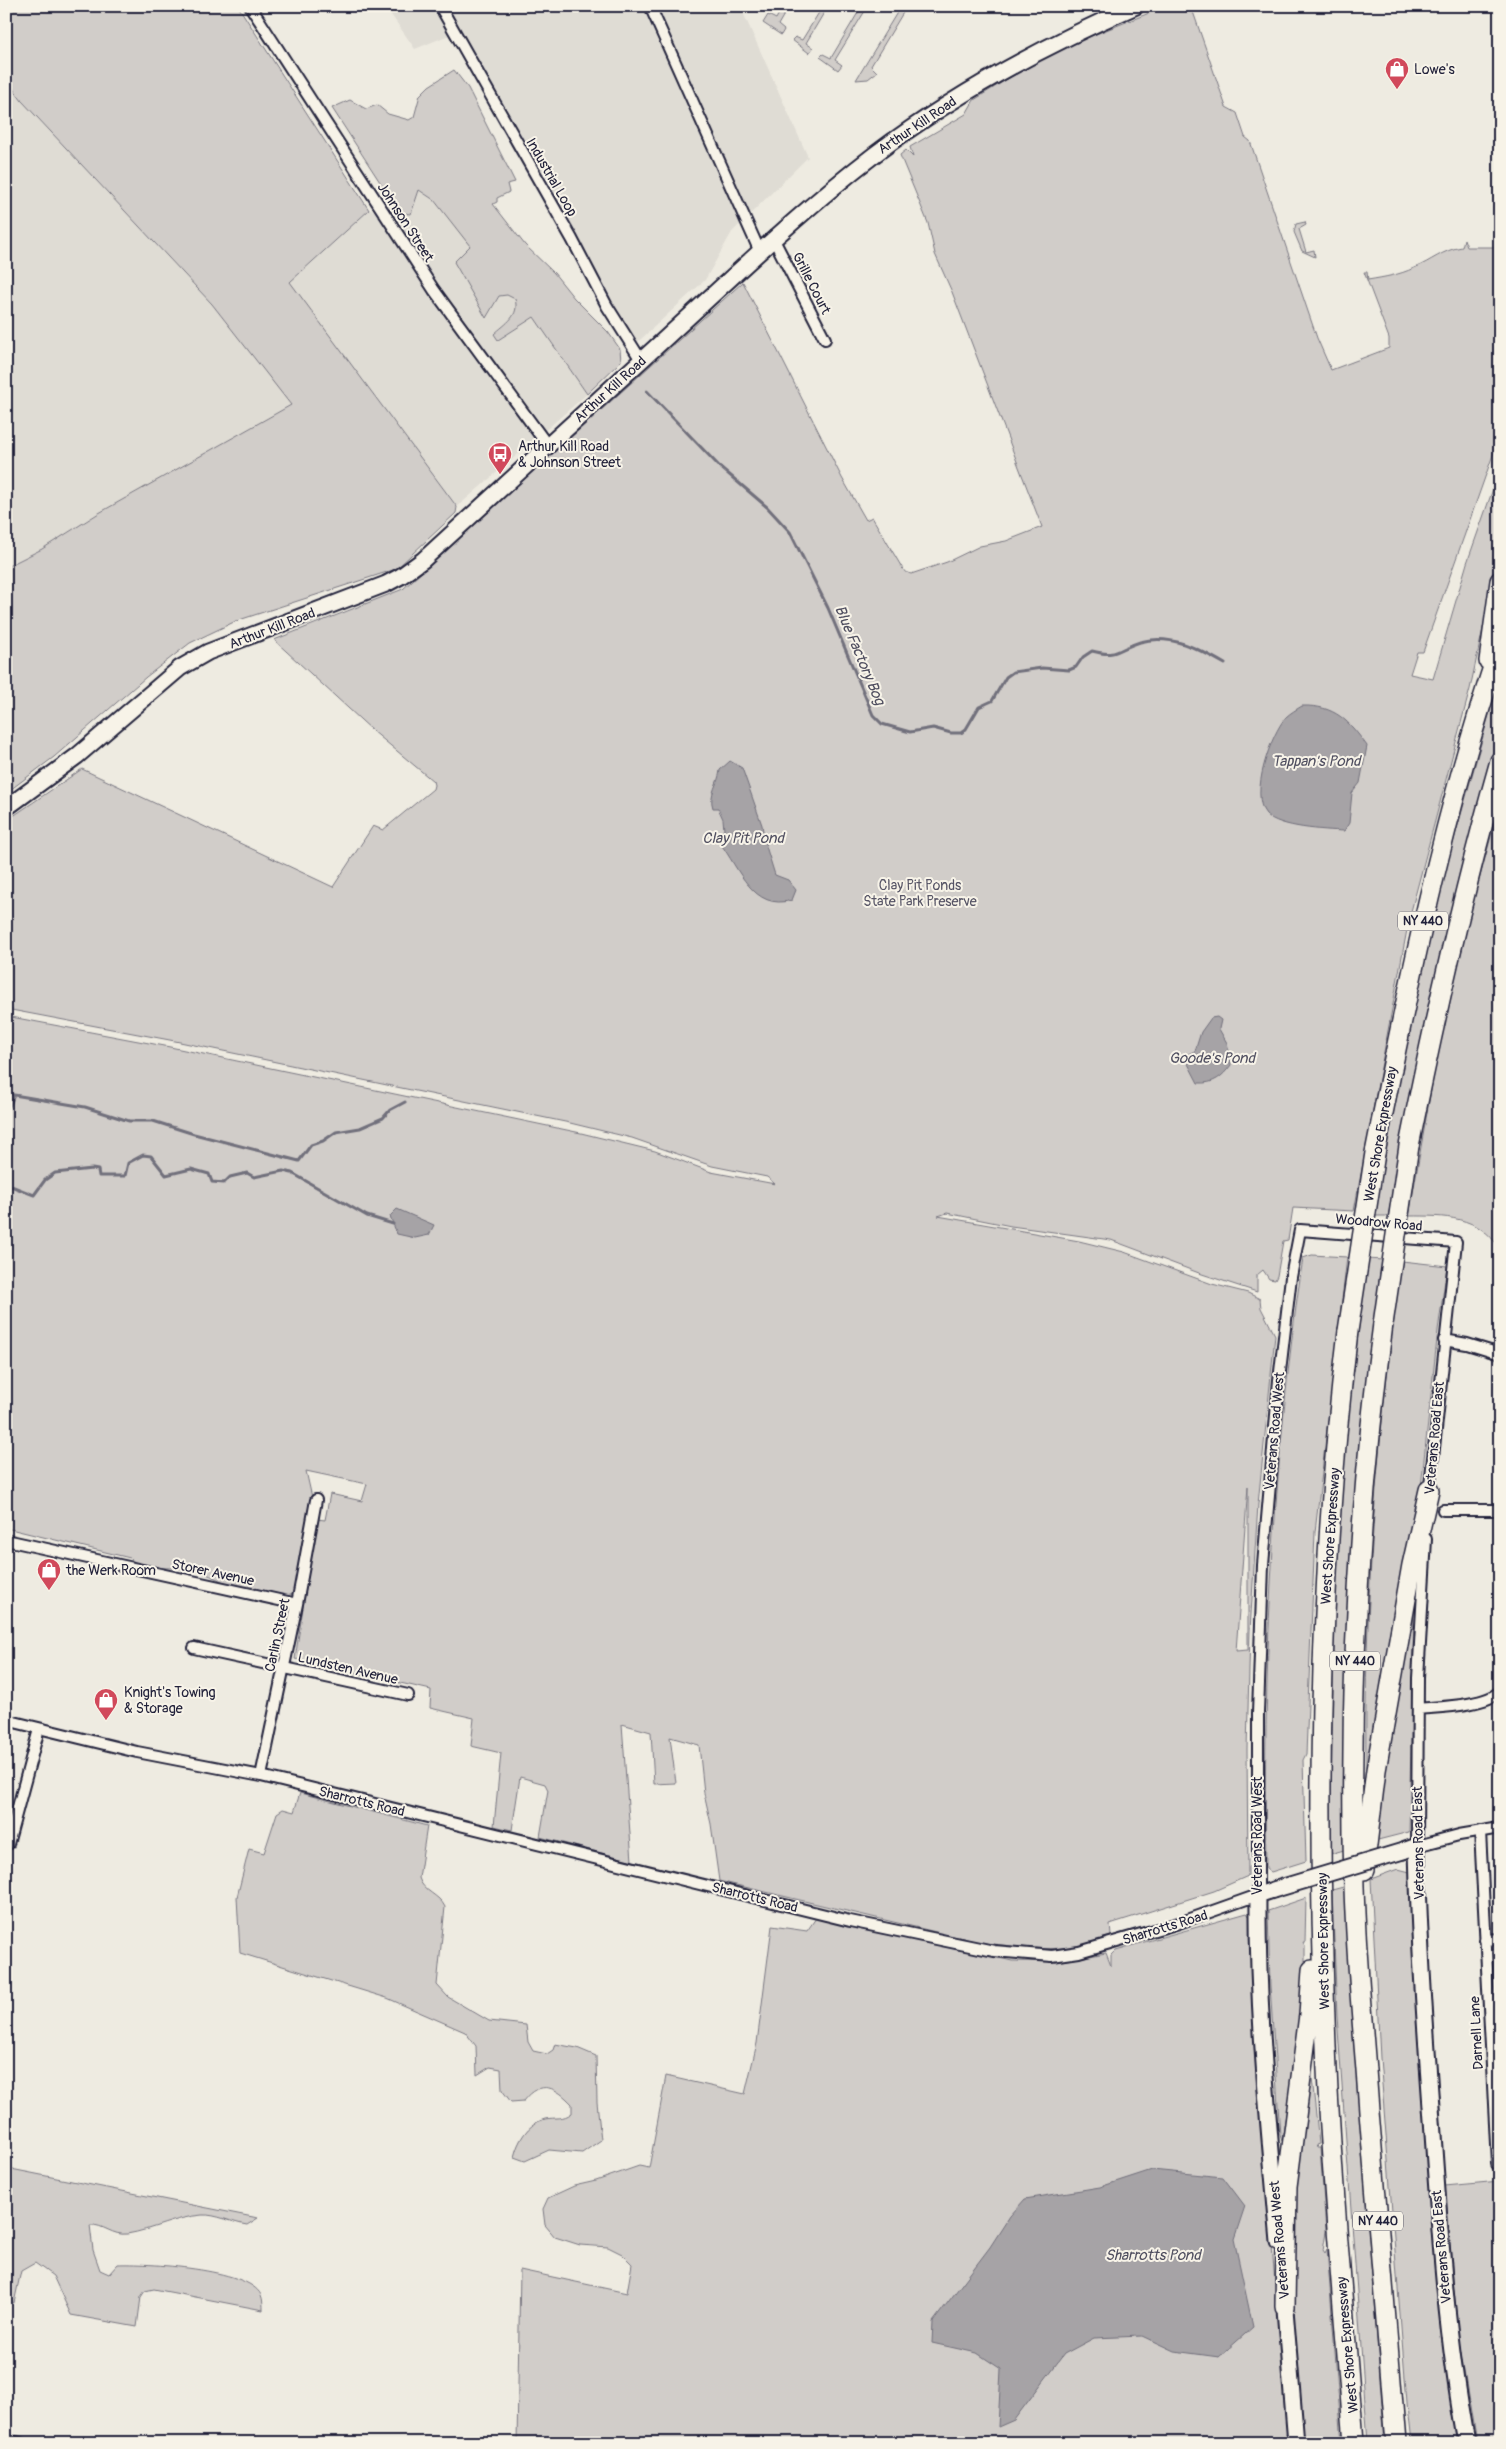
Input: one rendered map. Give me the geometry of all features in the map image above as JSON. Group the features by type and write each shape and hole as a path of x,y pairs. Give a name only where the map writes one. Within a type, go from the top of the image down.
{"highway":[{"path":"1484,692 1500,581"},
{"name":"West Shore Expressway","path":"1354,2443 1328,2092 1323,1961 1321,1759 1327,1570 1348,1332 1375,1153 1417,946 1450,813 1484,692 1500,646"},
{"name":"NY 440","path":"1396,2443 1354,1888 1354,1702 1362,1524 1383,1324 1409,1146 1473,856 1500,761"},
{"path":"1361,1999 1364,1872 1373,1789 1410,1575 1429,1490"},
{"path":"1285,2307 1287,2186 1311,1999 1313,1832 1321,1759"}],"street":[{"name":"Johnson Street","path":"250,6 434,290 548,446"},
{"name":"Industrial Loop","path":"440,6 572,239 607,306 641,360"},
{"path":"650,6 760,252"},
{"name":"Arthur Kill Road","path":"6,808 77,756 180,668 208,652 386,584 401,576 423,560 760,252 875,154 958,97 1047,47 1136,6"},
{"name":"Grille Court","path":"774,240 825,339"},
{"name":"Woodrow Road","path":"1300,1230 1456,1242"},
{"name":"Veterans Road West","path":"1296,2443 1265,2072 1258,1895 1258,1713 1266,1528 1280,1371 1295,1251 1300,1230"},
{"name":"Veterans Road East","path":"1456,1242 1429,1490 1410,1848 1450,2345 1466,2443"},
{"path":"1444,1340 1460,1342 1500,1354"},
{"name":"Carlin Street","path":"261,1776 298,1604 316,1500"},
{"path":"1443,1510 1500,1510"},
{"name":"Storer Avenue","path":"6,1540 298,1604"},
{"name":"Lundsten Avenue","path":"194,1648 408,1695"},
{"path":"1418,1709 1480,1701 1495,1697 1500,1691"},
{"name":"Sharrotts Road","path":"6,1720 137,1752 261,1776 850,1921 994,1951 1052,1956 1079,1952 1179,1924 1258,1895 1410,1848 1500,1828"},
{"path":"6,1843 8,1844 39,1729"},
{"name":"Darnell Lane","path":"1480,1831 1485,1940 1498,2125 1497,2164"},
{"path":"1485,1940 1500,1939"},
{"path":"6,2440 21,2443"}],"shaded area":[{"path":"385,6 740,6 808,157 732,232 705,280 628,351 449,35 415,49"},
{"path":"6,79 22,101 212,304 292,405 99,513 42,549 6,567"},
{"path":"419,190 434,200 471,246 487,317 499,296 507,295 515,299 518,308 515,316 494,334 498,340 534,317 587,394 457,507 289,282 369,210 411,214"}],"green space":[{"path":"6,6 238,6 369,210 290,282 457,507 456,513 396,569 236,621 190,643 146,677 54,757 6,793 6,567 42,549 99,513 291,405 212,304 22,101 6,79"},
{"path":"783,6 789,6 778,25 784,30 781,35 763,23 768,15 776,19"},
{"path":"823,6 828,6 806,43 813,48 809,53 792,40 795,37 802,40"},
{"path":"862,6 868,6 835,60 842,65 838,70 820,57 823,54 831,58"},
{"path":"901,6 907,6 871,66 877,72 868,79 856,80"},
{"name":"Clay Pit Ponds State Park Preserve","path":"1167,6 1191,6 1226,107 1237,113 1245,137 1250,141 1317,338 1331,370 1389,348 1389,338 1364,272 1367,272 1368,280 1392,276 1455,248 1462,247 1464,239 1467,247 1500,247 1500,435 1423,652 1417,652 1410,674 1433,679 1467,563 1500,469 1500,537 1470,689 1409,919 1354,1211 1293,1208 1288,1240 1283,1241 1277,1276 1275,1280 1269,1279 1263,1270 1257,1275 1257,1292 1199,1273 1111,1240 1011,1226 947,1213 938,1216 1079,1241 1124,1252 1212,1284 1248,1293 1260,1299 1261,1308 1275,1335 1258,1504 1250,1630 1247,1749 1248,1876 1214,1891 1110,1924 1111,1936 1066,1948 1042,1948 983,1943 719,1881 711,1824 704,1793 699,1745 670,1737 676,1783 654,1784 651,1732 622,1724 632,1861 540,1837 548,1790 545,1784 520,1777 512,1830 494,1826 501,1753 471,1746 474,1718 430,1708 431,1690 295,1659 317,1519 325,1520 330,1494 362,1501 367,1484 306,1471 313,1502 296,1590 294,1594 286,1596 239,1587 195,1570 149,1566 135,1562 130,1558 6,1528 6,1016 170,1047 581,1133 655,1151 711,1172 775,1184 767,1177 712,1166 632,1138 570,1123 175,1041 6,1009 6,821 82,769 333,887 373,826 383,830 433,789 434,785 433,781 373,731 274,640 403,589 743,282 842,478 866,520 872,517 904,571 911,574 947,562 980,546 1006,541 1042,527 952,292 935,254 928,223 900,155 906,150 913,157 910,147 966,114 974,100 1025,68 1068,45","holes":["1248,1486 1248,1650 1236,1651"]},
{"path":"454,70 468,88 515,182 507,184 509,192 497,198 497,202 493,204 525,245 554,273 574,298 608,332 620,349 621,361 587,394 534,317 498,340 494,334 514,315 516,310 515,299 507,295 499,296 486,318 454,262 470,246 434,200 419,190 411,214 400,213 332,108 350,100 366,109 377,105 388,114 409,120 414,117 420,95 429,86"},
{"path":"1305,222 1306,225 1299,229 1306,252 1314,250 1315,257 1302,251 1294,232 1296,224"},
{"path":"1500,676 1500,735 1473,826 1388,1216 1373,1216 1416,999 1444,875"},
{"path":"1500,804 1500,1249 1482,1230 1460,1220 1448,1217 1409,1216 1438,1050 1465,931"},
{"path":"1312,1255 1347,1257 1315,1532 1306,1754 1303,1760 1306,1861 1271,1872 1266,1868 1265,1797 1268,1654 1275,1512 1288,1370 1297,1299 1303,1258"},
{"path":"1367,1259 1383,1260 1377,1307 1344,1850 1330,1854 1335,1582 1345,1444"},
{"path":"1402,1261 1447,1266 1421,1487 1366,1775 1367,1646 1374,1517 1393,1325"},
{"path":"1414,1607 1409,1832 1374,1841 1385,1756"},
{"path":"300,1793 427,1826 419,1878 424,1887 439,1899 445,1907 437,1985 448,1997 489,2021 526,2025 528,2042 533,2051 547,2054 553,2050 555,2044 577,2048 596,2056 597,2102 601,2140 582,2153 549,2150 525,2161 514,2157 521,2139 533,2125 545,2119 562,2117 572,2113 572,2104 560,2093 548,2088 542,2088 530,2094 524,2101 511,2102 502,2090 501,2069 490,2067 477,2075 476,2046 465,2032 387,1998 240,1953 237,1897 249,1849 264,1853 277,1813 283,1809 294,1812"},
{"path":"1398,1869 1410,1872 1429,2194 1444,2350 1458,2443 1411,2443 1408,2416 1380,2058 1371,1879"},
{"path":"1347,1886 1351,2007 1385,2443 1368,2443 1337,2016 1332,1890"},
{"path":"1306,1898 1305,1942 1303,1942 1305,1946 1305,1984 1282,2141 1280,2135 1270,1985 1268,1911"},
{"path":"1247,1913 1252,1920 1263,2135 1288,2443 517,2443 520,2270 627,2293 632,2264 622,2254 608,2247 580,2245 555,2237 545,2225 543,2209 548,2198 574,2186 596,2181 639,2166 649,2168 666,2076 745,2094 757,2043 772,1926 807,1931 816,1918 824,1917 1012,1961 1057,1962 1106,1953 1111,1966 1111,1955 1116,1950"},
{"path":"1311,2068 1319,2144 1316,2145 1317,2148 1320,2148 1326,2231 1323,2250 1325,2253 1327,2249 1342,2443 1304,2443 1291,2280 1291,2225"},
{"path":"6,2168 258,2218 247,2225 213,2216 192,2216 127,2234 90,2225 93,2250 100,2270 109,2274 118,2264 131,2264 172,2266 217,2273 252,2286 261,2295 263,2310 154,2289 145,2291 141,2297 137,2327 71,2315 53,2276 35,2263 21,2271 14,2303 6,2301"},
{"path":"1500,2181 1500,2443 1476,2443 1458,2335 1445,2186"}],"water":[{"name":"Tappan's Pond","path":"1302,706 1324,708 1340,716 1354,729 1367,746 1360,783 1352,793 1349,823 1344,831 1303,827 1281,822 1272,819 1266,814 1261,805 1261,779 1274,737 1286,717"},
{"name":"Clay Pit Pond","path":"730,761 742,768 762,825 765,843 775,875 788,880 796,890 792,900 778,902 767,900 757,894 748,885 720,843 719,834 724,830 723,819 718,808 713,808 712,798 720,770"},
{"name":"Goode's Pond","path":"1217,1017 1221,1020 1219,1029 1227,1043 1231,1065 1217,1079 1198,1083 1184,1056 1195,1051 1201,1032 1211,1018"},
{"path":"397,1209 434,1225 429,1235 415,1238 397,1234 390,1216"},
{"name":"Sharrotts Pond","path":"1152,2170 1223,2177 1245,2206 1234,2239 1253,2327 1219,2357 1174,2351 1142,2336 1094,2338 1064,2354 1014,2420 998,2427 1001,2369 977,2353 932,2343 933,2322 990,2247 1010,2216 1025,2199 1100,2187"}],"waterway":[{"name":"Blue Factory Bog","path":"647,391 719,466 767,507 790,532 828,608 873,715 882,724 910,732 933,728 951,733 961,733 966,729 979,707 992,701 1006,677 1013,672 1042,668 1069,670 1076,667 1083,657 1092,651 1107,654 1113,653 1140,642 1151,640 1173,641 1184,644 1225,664"},
{"path":"6,1094 14,1095"},
{"path":"6,1108 10,1105 14,1095 85,1107 129,1121 153,1121 194,1134 299,1161 311,1145 323,1141 336,1132 360,1128 383,1118 390,1110 405,1102"},
{"path":"6,1184 34,1195 45,1180 55,1173 92,1169 98,1170 99,1176 125,1176 128,1163 143,1155 151,1156 166,1175 191,1169 209,1174 212,1182 224,1183 230,1177 247,1173 254,1177 283,1171 292,1173 367,1216 393,1224"}],"place":[{"name":"Lowe's","path":"1397,90"},
{"name":"Arthur Kill Road & Johnson Street","path":"500,475"},
{"name":"the Werk Room","path":"49,1591"},
{"name":"Knight's Towing & Storage","path":"106,1721"}]}
